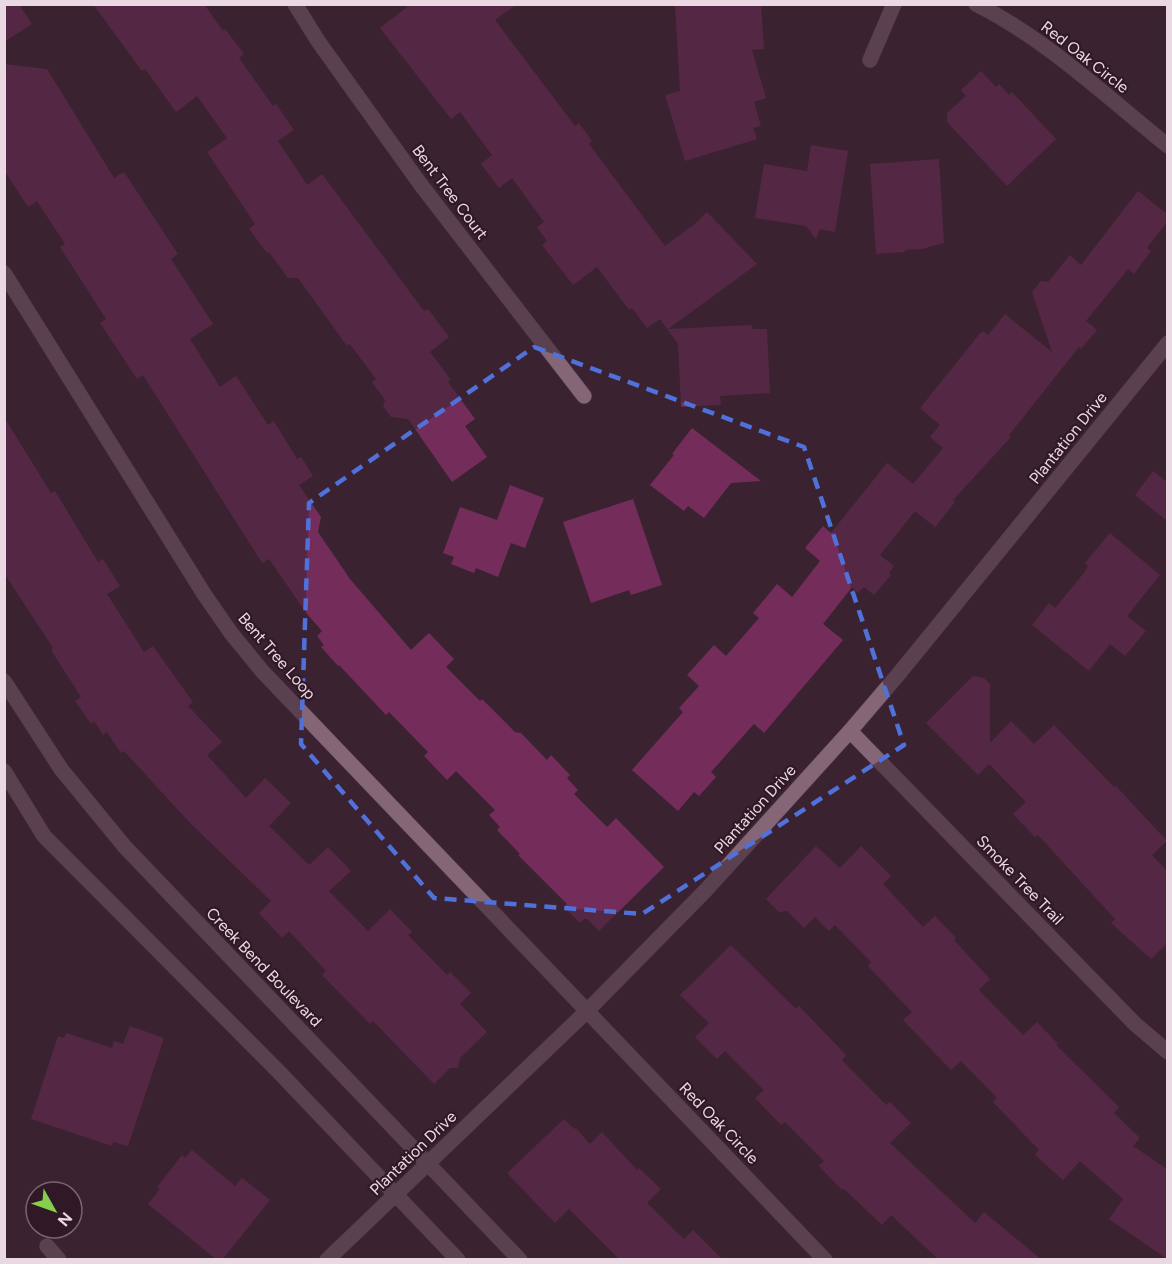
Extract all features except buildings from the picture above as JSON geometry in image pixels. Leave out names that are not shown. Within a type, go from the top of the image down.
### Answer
[{"type":"street","name":"Bent Tree Court","points":[[295,4],[318,41],[421,185],[584,396]]},
{"type":"street","points":[[870,60],[894,4]]},
{"type":"street","name":"Red Oak Circle","points":[[976,4],[1039,42],[1167,146]]},
{"type":"street","name":"Bent Tree Loop","points":[[4,273],[204,594],[231,633],[262,671],[587,1011]]},
{"type":"street","name":"Plantation Drive","points":[[327,1260],[587,1011],[706,890],[850,731],[1167,343]]},
{"type":"street","name":"Creek Bend Boulevard","points":[[4,681],[61,769],[125,847],[520,1260]]},
{"type":"street","name":"Smoke Tree Trail","points":[[850,731],[1135,1024],[1167,1052]]},
{"type":"street","points":[[4,771],[44,836],[278,1071],[458,1260]]},
{"type":"street","name":"Red Oak Circle","points":[[587,1011],[825,1260]]},
{"type":"street","points":[[48,1246],[59,1260]]},
{"type":"highlighted area","points":[[534,347],[804,447],[904,745],[642,914],[434,898],[301,744],[309,503]]}]
